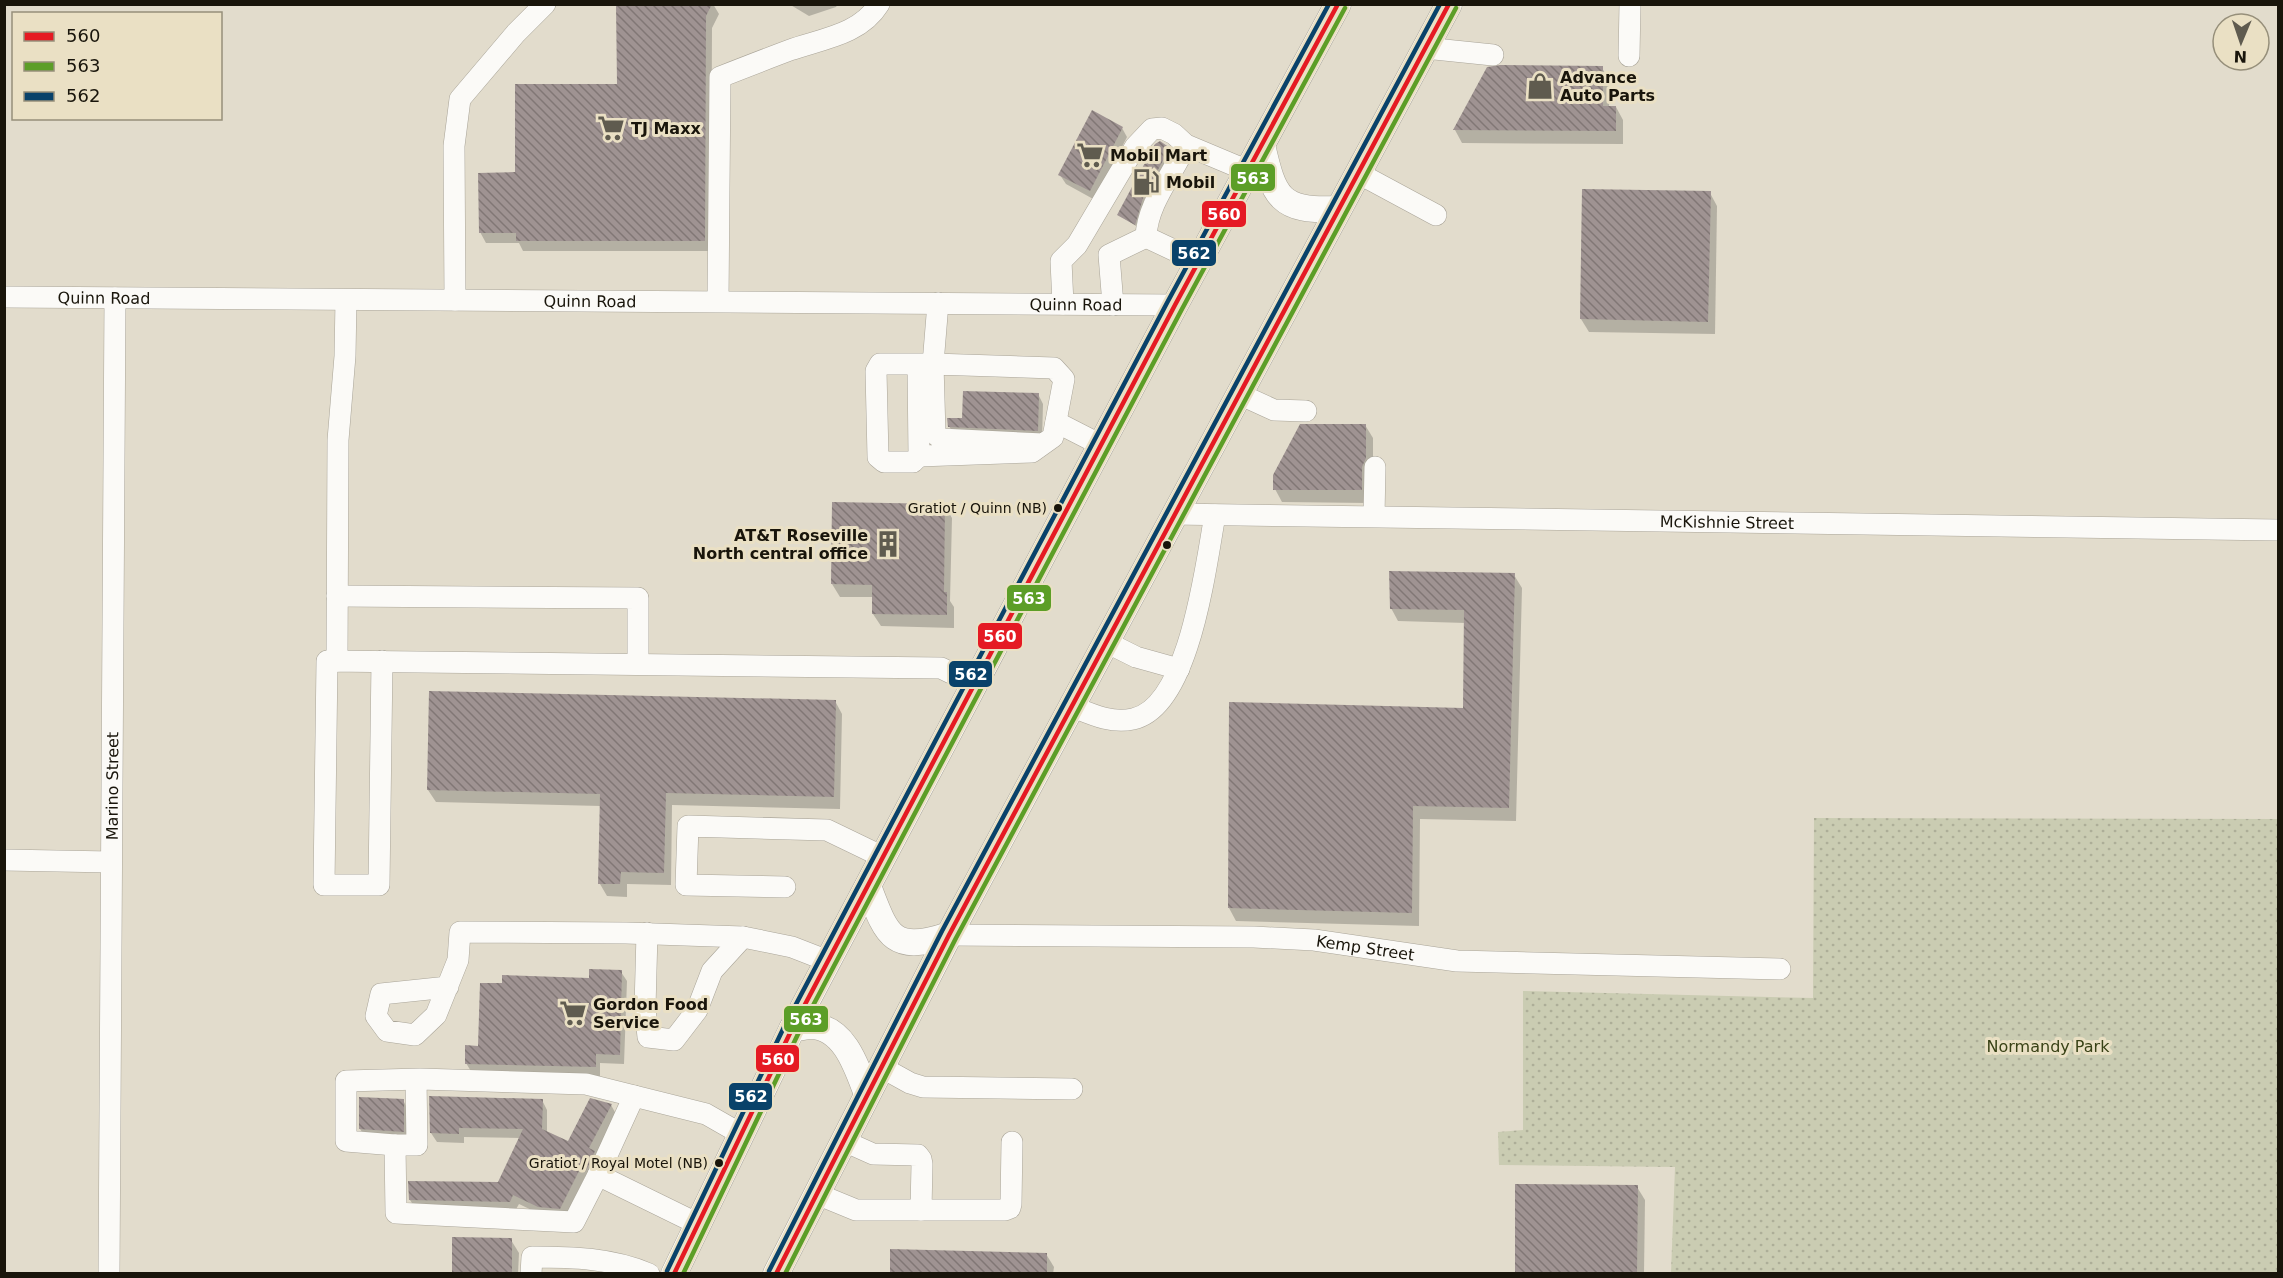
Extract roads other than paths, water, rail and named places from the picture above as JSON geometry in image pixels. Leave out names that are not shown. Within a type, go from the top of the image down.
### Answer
[{"type":"main road","points":[[674,1274],[792,1029],[1175,305],[1338,4]]},
{"type":"main road","points":[[776,1274],[949,935],[1173,514],[1449,4]]},
{"type":"main road","points":[[1262,145],[1271,182],[1280,196],[1296,206],[1314,210],[1338,209]]},
{"type":"main road","points":[[868,886],[882,922],[893,936],[908,943],[925,943],[949,935]]},
{"type":"main road","points":[[792,1029],[811,1026],[823,1028],[834,1034],[845,1045],[856,1065],[867,1094]]},
{"type":"street","points":[[455,300],[453,146],[460,99],[516,33],[545,4]]},
{"type":"street","points":[[718,301],[720,77],[839,35],[862,22],[879,4]]},
{"type":"street","points":[[1629,56],[1630,4]]},
{"type":"street","points":[[1425,48],[1492,54]]},
{"type":"street","points":[[1063,304],[1061,261],[1077,245],[1144,135],[1152,129],[1162,129],[1174,134],[1186,145],[1248,171]]},
{"type":"street","points":[[1146,237],[1146,227],[1156,204],[1186,145]]},
{"type":"street","points":[[1358,173],[1437,215]]},
{"type":"street","points":[[1077,245],[1109,255],[1146,237]]},
{"type":"street","points":[[1146,237],[1199,262]]},
{"type":"street","points":[[1109,255],[1113,305]]},
{"type":"street","name":"Quinn Road","points":[[4,297],[1175,305]]},
{"type":"street","name":"Marino Street","points":[[109,1274],[115,298]]},
{"type":"street","points":[[337,661],[338,440],[345,356],[346,300]]},
{"type":"street","points":[[919,456],[1032,452],[1053,437],[1064,379],[1054,368],[925,364],[880,364],[876,371],[878,457],[884,462],[913,462],[919,456],[925,364],[938,303]]},
{"type":"street","points":[[925,364],[935,434],[941,439],[1043,444]]},
{"type":"street","points":[[1239,394],[1274,410],[1306,411]]},
{"type":"street","points":[[1056,422],[1101,445]]},
{"type":"street","points":[[1374,516],[1375,467]]},
{"type":"street","name":"McKishnie Street","points":[[1173,514],[2278,530]]},
{"type":"street","points":[[1071,706],[1103,719],[1134,719],[1157,706],[1179,669],[1193,630],[1215,515]]},
{"type":"street","points":[[337,596],[638,598],[638,664]]},
{"type":"street","points":[[1106,642],[1136,657],[1179,669]]},
{"type":"street","points":[[382,661],[379,885],[324,885],[327,661],[382,661],[941,668],[974,684]]},
{"type":"street","points":[[785,887],[686,885],[688,826],[827,830],[883,857]]},
{"type":"street","points":[[4,860],[111,862]]},
{"type":"street","points":[[448,987],[458,960],[460,932],[647,933],[743,937],[792,947],[828,961]]},
{"type":"street","points":[[647,933],[645,1008],[648,1037],[674,1040],[697,1010],[712,971],[743,937]]},
{"type":"street","name":"Kemp Street","points":[[949,935],[1254,937],[1314,940],[1457,961],[1780,969]]},
{"type":"street","points":[[881,1067],[910,1083],[923,1087],[1072,1089]]},
{"type":"street","points":[[416,1080],[417,1145],[346,1141],[346,1081],[416,1080],[586,1084],[706,1114],[741,1134]]},
{"type":"street","points":[[395,1145],[396,1214],[574,1222],[634,1096]]},
{"type":"street","points":[[844,1141],[873,1154],[918,1155],[922,1164],[921,1210]]},
{"type":"street","points":[[817,1194],[856,1210],[1010,1208],[1012,1142]]},
{"type":"street","points":[[598,1175],[698,1224]]},
{"type":"street","points":[[531,1274],[532,1257],[583,1258],[631,1266],[649,1274]]},
{"type":"place","name":"Advance Auto Parts","points":[[1540,86]]},
{"type":"place","name":"TJ Maxx","points":[[611,128]]},
{"type":"place","name":"Mobil Mart","points":[[1090,155]]},
{"type":"place","name":"Mobil","points":[[1146,182]]},
{"type":"place","name":"Gratiot / Quinn (NB)","points":[[1058,508]]},
{"type":"place","name":"AT&T Roseville North central office","points":[[888,544]]},
{"type":"place","name":"Gordon Food Service","points":[[573,1013]]},
{"type":"place","name":"Gratiot / Royal Motel (NB)","points":[[719,1163]]},
{"type":"park label","name":"Normandy Park","points":[[2048,1046]]}]
